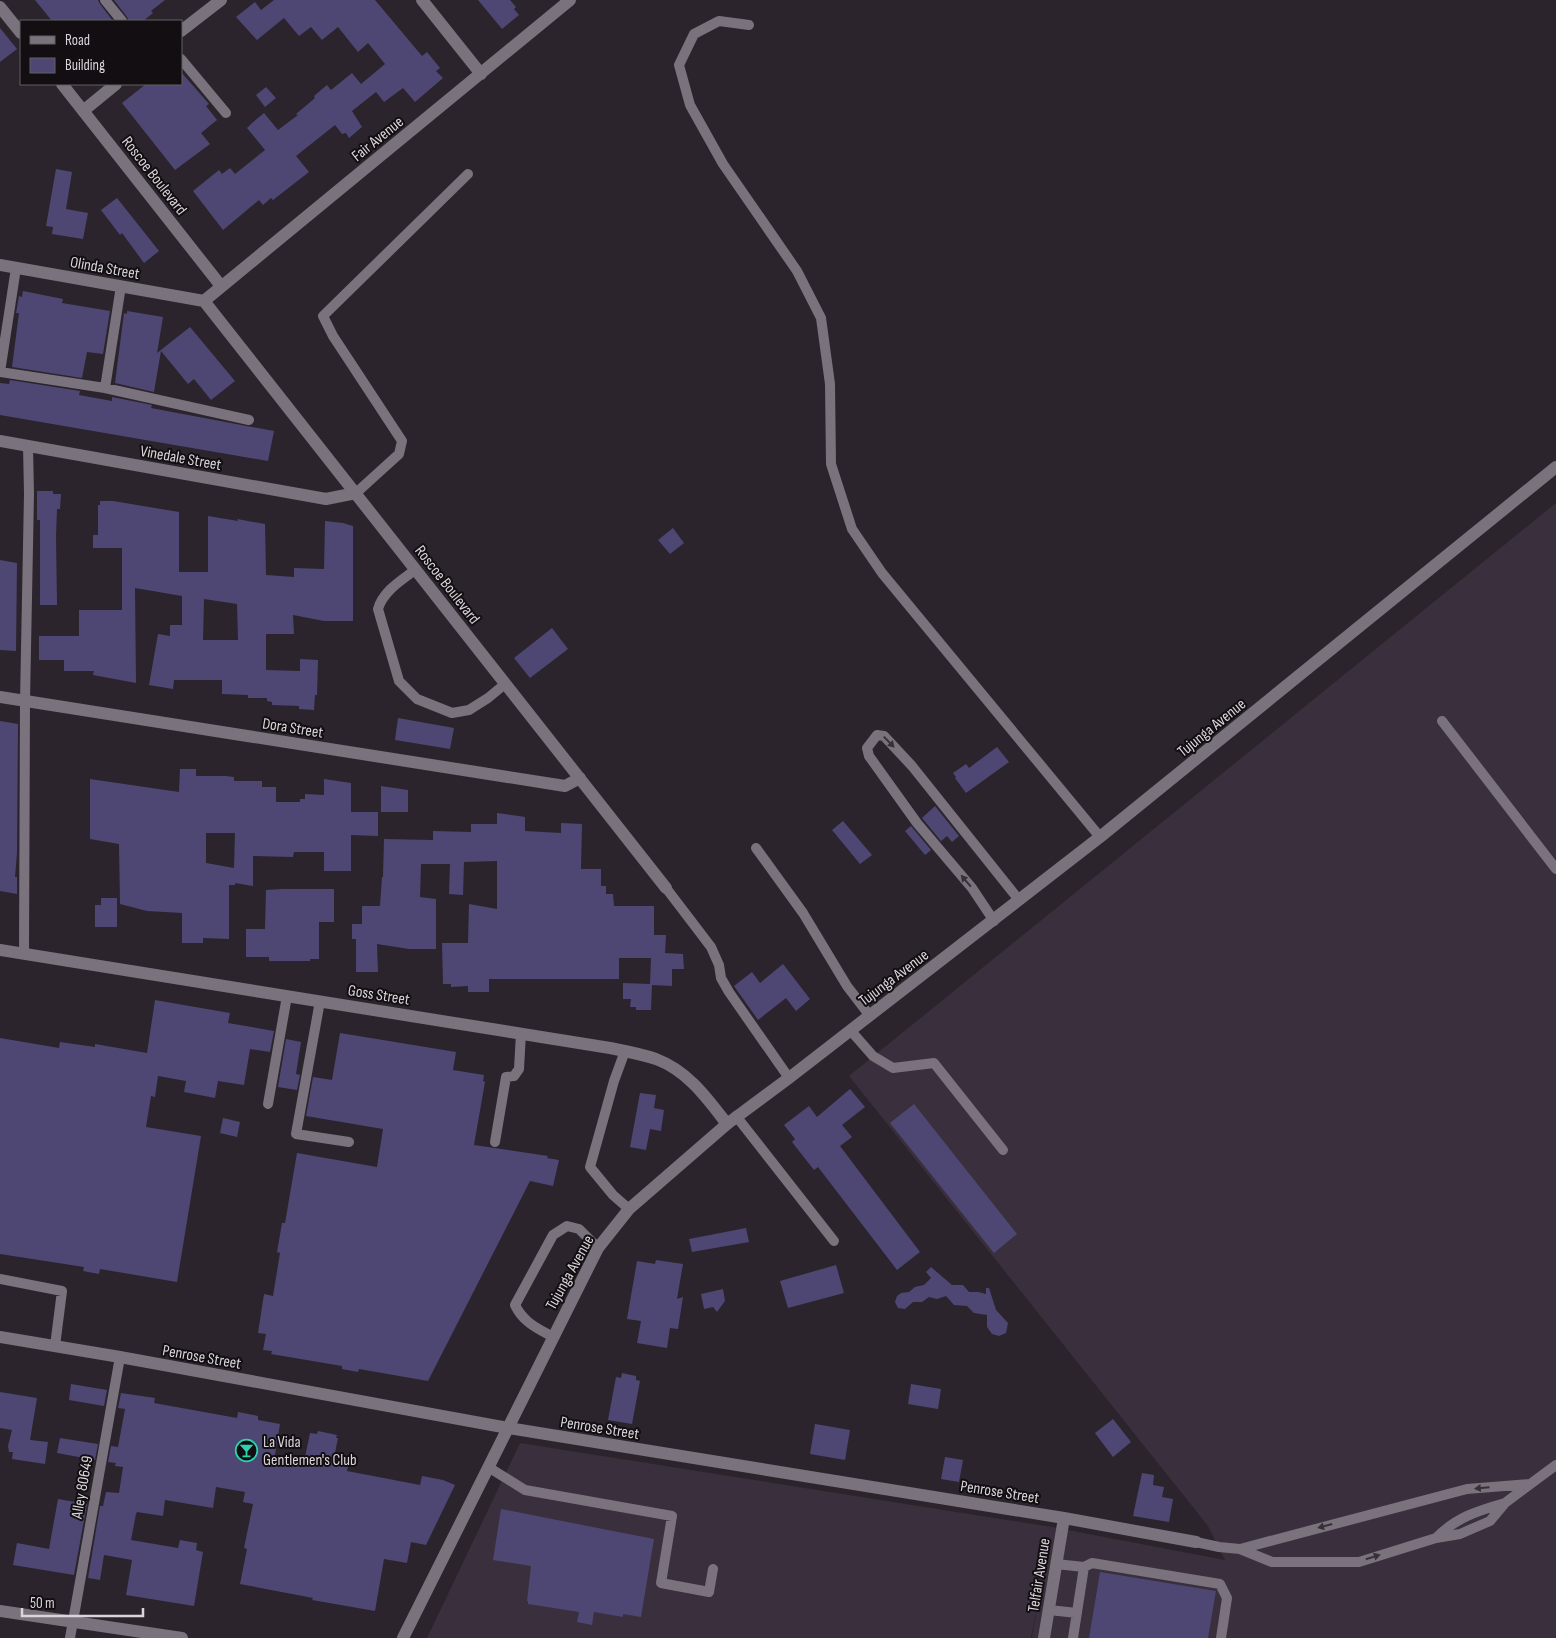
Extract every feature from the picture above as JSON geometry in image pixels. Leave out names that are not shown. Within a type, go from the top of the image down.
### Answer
[{"type":"street","points":[[182,30],[221,0]]},
{"type":"street","points":[[422,0],[481,74]]},
{"type":"street","name":"Fair Avenue","points":[[204,301],[570,0]]},
{"type":"street","points":[[0,7],[20,33]]},
{"type":"street","name":"Roscoe Boulevard","points":[[63,85],[221,286]]},
{"type":"street","points":[[83,111],[115,85]]},
{"type":"street","name":"Olinda Street","points":[[0,265],[204,301]]},
{"type":"street","name":"Roscoe Boulevard","points":[[204,301],[666,888]]},
{"type":"street","name":"Vinedale Street","points":[[0,441],[326,499],[356,492]]},
{"type":"street","name":"Tujunga Avenue","points":[[403,1638],[598,1248],[629,1209],[732,1120],[994,921],[1100,837],[1556,467]]},
{"type":"street","name":"Dora Street","points":[[0,697],[564,786],[580,778]]},
{"type":"street","name":"Goss Street","points":[[0,950],[625,1051],[656,1059],[684,1074],[732,1120]]},
{"type":"street","name":"Penrose Street","points":[[0,1337],[508,1428],[1064,1518],[1196,1542]]},
{"type":"street","name":"Telfair Avenue","points":[[1044,1638],[1064,1518]]},
{"type":"street","points":[[0,1611],[182,1638]]},
{"type":"lane","points":[[105,0],[121,20]]},
{"type":"lane","points":[[749,25],[719,21],[694,34],[679,65],[694,114],[723,164],[797,271],[821,318],[830,384],[831,464],[852,529],[882,572],[1100,837]]},
{"type":"lane","points":[[182,59],[226,113]]},
{"type":"lane","points":[[356,492],[399,454],[402,442],[333,336],[323,316],[468,174]]},
{"type":"lane","points":[[16,268],[0,372],[105,388],[249,420]]},
{"type":"lane","points":[[105,388],[121,286]]},
{"type":"lane","points":[[24,954],[28,446]]},
{"type":"lane","points":[[416,570],[380,600],[378,609],[399,681],[417,699],[452,713],[469,710],[505,684]]},
{"type":"lane","points":[[1442,721],[1556,869]]},
{"type":"lane","points":[[994,921],[972,888],[917,823],[869,756],[867,748],[877,736],[884,736],[912,766],[1019,900]]},
{"type":"lane","points":[[756,848],[803,913],[847,986],[870,1016]]},
{"type":"lane","points":[[666,888],[711,947],[719,965],[721,978],[789,1078]]},
{"type":"lane","points":[[268,1104],[287,996]]},
{"type":"lane","points":[[320,1001],[296,1134],[349,1142]]},
{"type":"lane","points":[[851,1030],[873,1056],[893,1068],[934,1063],[1003,1150]]},
{"type":"lane","points":[[495,1142],[506,1078],[514,1076],[519,1069],[521,1033]]},
{"type":"lane","points":[[625,1051],[614,1081],[590,1167],[613,1195],[629,1209]]},
{"type":"lane","points":[[732,1120],[834,1241]]},
{"type":"lane","points":[[553,1337],[528,1323],[519,1315],[515,1305],[552,1235],[567,1226],[579,1229],[598,1248]]},
{"type":"lane","points":[[0,1279],[62,1291],[55,1346]]},
{"type":"lane","name":"Alley 80649","points":[[70,1638],[120,1357]]},
{"type":"lane","points":[[1196,1542],[1240,1549],[1272,1562],[1359,1562],[1436,1538],[1450,1524],[1482,1509],[1505,1503],[1556,1465]]},
{"type":"lane","points":[[488,1467],[525,1490],[672,1516],[661,1584],[709,1592],[713,1569]]},
{"type":"lane","points":[[1240,1549],[1467,1489],[1531,1484]]},
{"type":"lane","points":[[1056,1564],[1084,1567],[1092,1563],[1220,1584],[1227,1598],[1221,1638]]},
{"type":"lane","points":[[1073,1638],[1084,1567]]},
{"type":"lane","points":[[1049,1610],[1077,1613]]},
{"type":"shaded area","points":[[1556,503],[1556,1638],[1032,1638],[1038,1602],[1031,1638],[427,1638],[520,1443],[1052,1527],[1225,1560],[1208,1526],[849,1076]]},
{"type":"building","points":[[35,0],[98,0],[112,20],[51,20]]},
{"type":"building","points":[[114,0],[165,0],[151,11],[153,13],[144,20],[128,20]]},
{"type":"building","points":[[274,0],[375,0],[422,56],[427,52],[440,68],[436,71],[443,78],[415,102],[403,88],[384,102],[376,92],[352,111],[362,127],[349,138],[346,133],[342,134],[335,125],[296,156],[309,172],[273,200],[271,198],[263,205],[259,200],[223,230],[193,191],[219,170],[222,174],[230,168],[235,174],[265,150],[247,128],[264,113],[278,130],[298,115],[296,114],[327,85],[331,90],[352,73],[361,84],[385,64],[368,43],[358,52],[338,27],[322,40],[311,27],[299,36],[284,18],[257,40],[236,17],[255,2],[261,10]]},
{"type":"building","points":[[478,0],[510,0],[516,7],[514,9],[519,15],[502,29]]},
{"type":"building","points":[[0,28],[17,49],[0,62]]},
{"type":"building","points":[[182,73],[209,104],[206,106],[217,120],[201,133],[210,144],[175,170],[122,103],[145,85],[182,85]]},
{"type":"building","points":[[266,87],[276,98],[265,107],[256,95]]},
{"type":"building","points":[[56,169],[72,172],[66,209],[88,213],[83,239],[52,234],[53,227],[46,226]]},
{"type":"building","points":[[117,198],[159,251],[144,263],[122,233],[120,235],[101,210]]},
{"type":"building","points":[[23,291],[63,299],[62,303],[110,311],[103,354],[87,352],[82,378],[12,367],[19,313],[16,313],[19,296],[22,297]]},
{"type":"building","points":[[127,311],[163,317],[157,353],[190,327],[235,381],[211,400],[194,379],[188,384],[161,351],[154,392],[115,383],[124,313],[127,314]]},
{"type":"building","points":[[10,380],[80,391],[79,395],[112,401],[112,397],[152,405],[151,408],[274,431],[268,461],[0,415],[0,383],[9,384]]},
{"type":"building","points":[[37,491],[53,491],[53,494],[61,494],[60,509],[57,509],[56,536],[57,605],[40,605],[40,520],[37,520]]},
{"type":"building","points":[[100,501],[113,501],[179,512],[179,572],[208,572],[208,516],[265,524],[266,575],[294,577],[294,568],[324,569],[325,521],[353,526],[353,621],[324,621],[293,615],[294,634],[266,634],[266,670],[300,671],[300,659],[318,660],[317,695],[315,695],[314,710],[299,709],[299,706],[272,705],[272,702],[267,701],[267,698],[248,698],[248,695],[222,694],[222,680],[174,680],[173,689],[149,685],[158,634],[170,636],[170,625],[182,625],[182,596],[135,588],[136,683],[93,675],[94,671],[64,671],[64,660],[39,660],[39,636],[79,636],[79,610],[122,610],[122,548],[93,548],[93,535],[98,535],[98,505],[100,505]],"holes":[[[204,599],[237,604],[238,640],[203,640]]]},
{"type":"building","points":[[673,528],[684,543],[670,554],[658,540]]},
{"type":"building","points":[[0,560],[17,563],[16,651],[0,650]]},
{"type":"building","points":[[552,628],[568,649],[530,678],[514,658]]},
{"type":"building","points":[[398,718],[454,728],[450,749],[395,740]]},
{"type":"building","points":[[0,721],[18,724],[17,853],[15,877],[17,877],[17,894],[0,891]]},
{"type":"building","points":[[997,747],[1009,762],[966,793],[953,773],[966,764],[969,768]]},
{"type":"building","points":[[180,769],[196,769],[196,776],[226,776],[234,777],[234,781],[262,781],[262,787],[276,787],[276,802],[300,802],[300,799],[305,799],[305,794],[324,795],[324,779],[351,783],[351,812],[378,812],[378,836],[351,835],[351,871],[324,871],[324,852],[294,852],[293,857],[253,856],[253,886],[235,883],[235,885],[229,885],[229,939],[203,938],[203,943],[182,943],[182,913],[147,911],[120,904],[119,844],[90,839],[90,779],[179,792]],"holes":[[[206,833],[235,833],[234,868],[206,863]]]},
{"type":"building","points":[[381,786],[408,790],[408,812],[381,812]]},
{"type":"building","points":[[935,806],[959,836],[952,842],[947,836],[941,841],[922,818]]},
{"type":"building","points":[[497,813],[525,817],[525,831],[561,833],[561,823],[582,824],[581,869],[601,869],[601,886],[606,886],[606,894],[613,894],[614,906],[654,906],[654,935],[666,935],[665,953],[683,954],[684,969],[672,969],[672,986],[652,985],[651,1010],[636,1010],[636,1007],[630,1007],[631,999],[623,999],[623,983],[650,984],[651,958],[619,958],[619,979],[489,979],[489,992],[468,992],[468,986],[451,987],[451,984],[443,984],[442,943],[468,943],[469,904],[497,909],[497,861],[464,862],[463,895],[449,894],[450,864],[421,864],[420,897],[436,899],[436,949],[409,949],[377,944],[378,972],[356,972],[356,939],[352,939],[352,924],[362,924],[362,906],[380,906],[384,839],[433,840],[433,831],[471,832],[471,824],[497,824]]},
{"type":"building","points":[[843,821],[872,855],[860,864],[832,830]]},
{"type":"building","points":[[911,826],[931,850],[925,855],[905,831]]},
{"type":"building","points":[[334,889],[334,922],[319,922],[319,959],[310,959],[310,961],[269,961],[269,957],[246,957],[246,929],[265,929],[266,890]]},
{"type":"building","points":[[101,898],[117,898],[117,927],[95,927],[95,905],[101,905]]},
{"type":"building","points":[[783,964],[810,999],[796,1011],[786,998],[758,1020],[734,986],[752,972],[760,983]]},
{"type":"building","points":[[155,1000],[230,1013],[228,1023],[274,1031],[270,1052],[250,1049],[244,1085],[218,1081],[215,1098],[184,1092],[186,1081],[158,1076],[155,1097],[151,1096],[146,1127],[201,1136],[177,1282],[100,1269],[99,1274],[83,1271],[84,1267],[0,1254],[0,1038],[59,1048],[60,1042],[95,1047],[95,1044],[147,1053]]},
{"type":"building","points":[[340,1033],[456,1052],[453,1070],[484,1075],[483,1081],[485,1082],[474,1145],[548,1156],[547,1158],[559,1160],[553,1186],[530,1181],[428,1381],[359,1369],[358,1372],[342,1369],[342,1366],[271,1354],[272,1351],[263,1350],[266,1334],[258,1333],[264,1294],[273,1296],[280,1253],[277,1252],[282,1223],[285,1223],[297,1153],[377,1167],[383,1129],[306,1116],[313,1077],[332,1080]]},
{"type":"building","points":[[286,1039],[301,1042],[296,1074],[300,1075],[297,1090],[278,1087]]},
{"type":"building","points":[[850,1089],[865,1107],[842,1125],[852,1137],[840,1146],[920,1252],[897,1270],[818,1167],[814,1170],[792,1142],[795,1139],[784,1125],[809,1106],[817,1117]]},
{"type":"building","points":[[640,1093],[656,1095],[654,1108],[664,1110],[661,1131],[650,1129],[646,1150],[630,1147]]},
{"type":"building","points":[[914,1104],[1017,1234],[994,1253],[890,1123]]},
{"type":"building","points":[[223,1118],[240,1122],[237,1137],[220,1133]]},
{"type":"building","points":[[746,1228],[749,1242],[692,1252],[689,1239]]},
{"type":"building","points":[[656,1260],[683,1264],[677,1299],[683,1297],[678,1329],[670,1328],[667,1348],[637,1343],[641,1321],[627,1319],[637,1261],[655,1264]]},
{"type":"building","points":[[836,1265],[844,1293],[788,1308],[780,1281]]},
{"type":"building","points":[[931,1267],[952,1285],[963,1285],[969,1292],[986,1294],[986,1288],[989,1288],[996,1310],[1008,1323],[1006,1333],[999,1336],[992,1334],[987,1327],[987,1315],[974,1313],[967,1306],[954,1305],[946,1296],[937,1299],[929,1297],[922,1302],[913,1302],[905,1309],[898,1308],[895,1302],[897,1296],[901,1293],[909,1292],[915,1287],[924,1285],[931,1278],[926,1272]]},
{"type":"building","points":[[723,1289],[725,1301],[717,1312],[713,1307],[704,1309],[701,1294]]},
{"type":"building","points":[[622,1373],[636,1376],[636,1380],[640,1381],[632,1424],[608,1420],[616,1377],[621,1378]]},
{"type":"building","points":[[71,1384],[107,1390],[104,1406],[69,1400]]},
{"type":"building","points":[[911,1384],[941,1389],[938,1409],[908,1404]]},
{"type":"building","points":[[0,1392],[37,1398],[30,1440],[48,1442],[45,1464],[12,1459],[13,1452],[9,1452],[8,1446],[12,1430],[0,1428]]},
{"type":"building","points":[[121,1393],[155,1398],[154,1403],[237,1418],[238,1412],[258,1416],[258,1420],[280,1424],[274,1461],[303,1467],[310,1433],[317,1434],[318,1431],[337,1435],[335,1453],[350,1456],[347,1471],[420,1485],[422,1476],[443,1480],[455,1485],[426,1545],[411,1542],[407,1563],[384,1559],[375,1611],[312,1600],[313,1598],[240,1584],[247,1549],[244,1548],[253,1504],[243,1502],[245,1492],[216,1487],[213,1508],[165,1500],[163,1516],[137,1512],[131,1540],[178,1548],[180,1540],[197,1543],[196,1550],[203,1552],[194,1606],[126,1595],[132,1560],[104,1555],[100,1580],[88,1578],[100,1506],[103,1506],[106,1492],[119,1493],[123,1467],[115,1466],[116,1463],[108,1462],[111,1446],[118,1447],[125,1409],[118,1408]]},
{"type":"building","points":[[1113,1419],[1131,1442],[1113,1457],[1095,1433]]},
{"type":"building","points":[[815,1424],[850,1430],[845,1460],[810,1454]]},
{"type":"building","points":[[60,1438],[98,1444],[95,1460],[57,1453]]},
{"type":"building","points":[[945,1457],[963,1460],[959,1482],[941,1479]]},
{"type":"building","points":[[1142,1473],[1154,1475],[1153,1485],[1164,1487],[1162,1497],[1173,1499],[1169,1522],[1133,1516]]},
{"type":"building","points":[[58,1499],[87,1504],[74,1575],[13,1565],[17,1543],[49,1549]]},
{"type":"building","points":[[501,1509],[654,1539],[641,1617],[623,1614],[623,1617],[594,1612],[592,1625],[577,1622],[579,1612],[528,1604],[531,1566],[493,1560]]},
{"type":"building","points":[[1100,1572],[1216,1591],[1208,1638],[1089,1638]]},
{"type":"place","name":"La Vida Gentlemen's Club","points":[[247,1450]]}]
